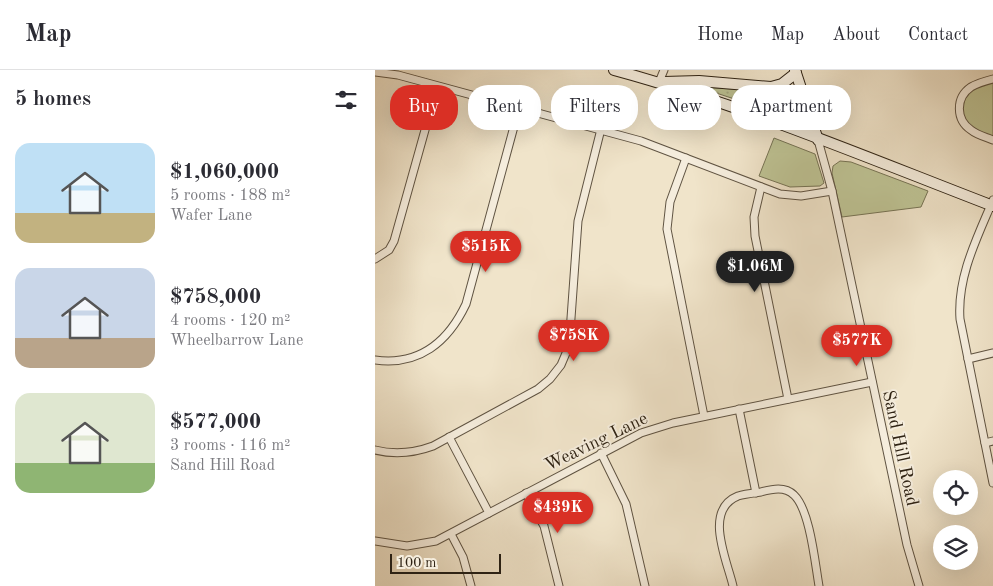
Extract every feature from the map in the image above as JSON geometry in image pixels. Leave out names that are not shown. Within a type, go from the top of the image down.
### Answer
[{"type":"main road","points":[[614,70],[659,82],[992,204]]},
{"type":"main road","points":[[659,82],[699,81],[771,87],[782,84],[796,71],[819,140]]},
{"type":"street","points":[[659,82],[664,70]]},
{"type":"street","points":[[375,72],[398,72],[434,85]]},
{"type":"street","points":[[993,79],[970,88],[962,97],[959,110],[960,116],[970,130],[993,140]]},
{"type":"street","points":[[375,259],[389,250],[394,241],[425,130]]},
{"type":"street","points":[[375,360],[400,361],[419,355],[446,337],[457,323],[466,304],[513,130]]},
{"type":"street","points":[[375,450],[398,453],[419,451],[538,389],[550,379],[561,364],[571,335],[578,221],[601,130]]},
{"type":"street","points":[[604,130],[641,141],[780,194],[801,196],[833,191]]},
{"type":"street","name":"Sand Hill Road","points":[[819,140],[833,191],[907,546],[919,586]]},
{"type":"street","points":[[686,158],[670,202],[667,229],[704,416]]},
{"type":"street","points":[[761,187],[754,217],[755,236],[788,399]]},
{"type":"street","points":[[992,204],[967,264],[959,294],[960,320],[993,483]]},
{"type":"street","points":[[968,360],[993,353]]},
{"type":"street","name":"Weaving Lane","points":[[375,540],[407,546],[425,544],[451,534],[641,433],[704,416],[872,382]]},
{"type":"street","points":[[739,409],[756,493]]},
{"type":"street","points":[[449,437],[489,513]]},
{"type":"street","points":[[985,443],[993,441]]},
{"type":"street","points":[[601,453],[626,504],[645,586]]},
{"type":"street","points":[[733,586],[719,521],[727,503],[738,496],[785,490],[793,494],[802,506],[819,586]]},
{"type":"street","points":[[527,493],[544,526],[559,586]]},
{"type":"street","points":[[451,534],[463,557],[471,586]]},
{"type":"green space","points":[[993,80],[993,139],[976,132],[961,115],[967,95],[974,88]]},
{"type":"green space","points":[[721,88],[731,89],[731,98],[721,95]]},
{"type":"green space","points":[[774,138],[815,154],[824,183],[820,186],[790,187],[759,176]]},
{"type":"green space","points":[[840,161],[851,162],[928,191],[921,207],[842,217],[832,173],[833,166]]}]
